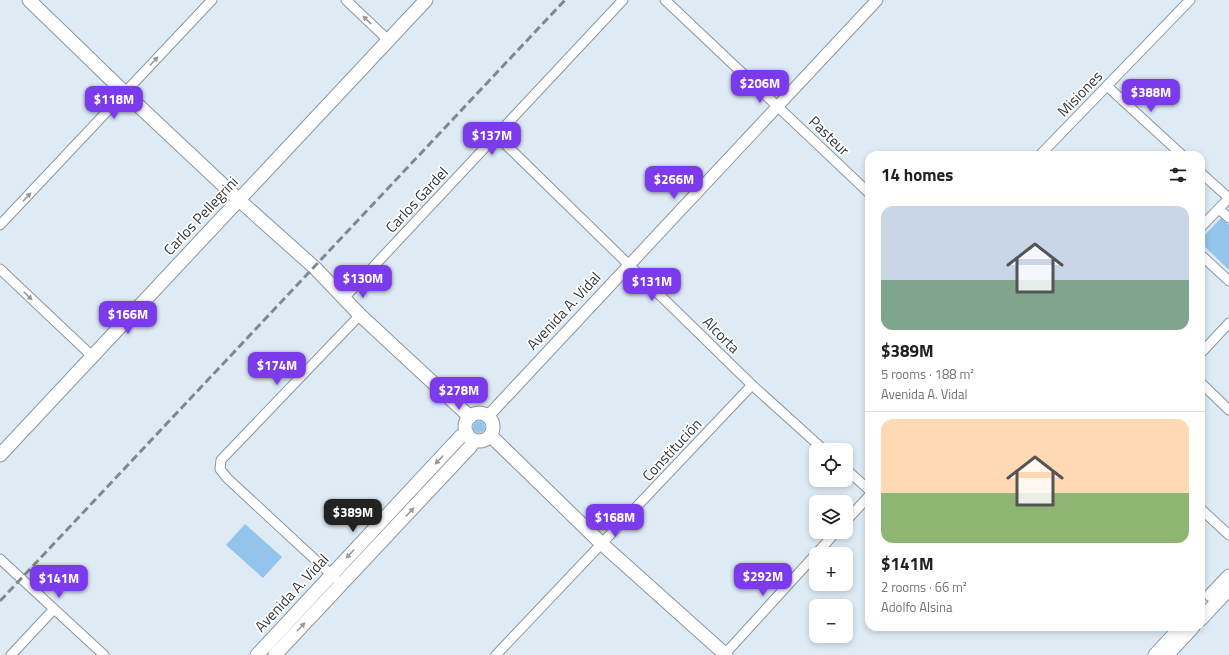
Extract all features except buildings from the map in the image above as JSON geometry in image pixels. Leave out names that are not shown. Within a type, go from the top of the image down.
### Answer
[{"type":"main road","points":[[30,0],[125,93],[239,200],[315,268],[360,314],[470,417]]},
{"type":"main road","name":"Carlos Pellegrini","points":[[0,455],[426,0]]},
{"type":"main road","points":[[479,413],[488,416],[494,425],[491,436],[483,441],[470,437],[466,426],[470,417],[479,413]]},
{"type":"main road","name":"Avenida A. Vidal","points":[[257,655],[460,436],[470,437],[470,447],[275,655]]},
{"type":"main road","points":[[491,436],[602,544],[725,655]]},
{"type":"main road","points":[[1205,602],[1229,576]]},
{"type":"main road","points":[[1205,615],[1229,589]]},
{"type":"main road","points":[[1155,655],[1177,631]]},
{"type":"main road","points":[[1167,655],[1189,631]]},
{"type":"street","points":[[0,225],[212,0]]},
{"type":"street","points":[[346,0],[388,40]]},
{"type":"street","name":"Carlos Gardel","points":[[344,297],[497,136],[623,0]]},
{"type":"street","name":"Pasteur","points":[[665,0],[865,189]]},
{"type":"street","name":"Avenida A. Vidal","points":[[488,416],[877,0]]},
{"type":"street","name":"Misiones","points":[[1044,151],[1190,0]]},
{"type":"street","points":[[1107,86],[1178,151]]},
{"type":"street","name":"Alcorta","points":[[497,136],[752,385],[816,443]]},
{"type":"street","points":[[1205,177],[1229,198],[1205,223]]},
{"type":"street","points":[[1219,209],[1229,218]]},
{"type":"street","points":[[1205,259],[1229,282]]},
{"type":"street","points":[[0,269],[92,356]]},
{"type":"street","points":[[342,584],[227,478],[220,469],[221,460],[360,314]]},
{"type":"street","points":[[1205,349],[1229,323]]},
{"type":"street","name":"Constitución","points":[[496,655],[752,385]]},
{"type":"street","points":[[1205,387],[1229,410]]},
{"type":"street","points":[[853,475],[865,486]]},
{"type":"street","points":[[853,513],[865,500]]},
{"type":"street","points":[[1205,512],[1229,535]]},
{"type":"street","points":[[822,547],[830,539]]},
{"type":"street","points":[[0,559],[104,655]]},
{"type":"street","points":[[725,655],[809,562]]},
{"type":"street","points":[[11,655],[54,609]]},
{"type":"shaded area","points":[[1221,218],[1229,225],[1229,270],[1205,247],[1205,235]]},
{"type":"shaded area","points":[[479,421],[483,423],[485,427],[483,431],[479,433],[475,431],[473,427],[475,423]]},
{"type":"shaded area","points":[[466,437],[469,440],[344,573],[341,570]]},
{"type":"shaded area","points":[[245,524],[282,557],[263,578],[226,545]]},
{"type":"railway","points":[[0,601],[565,0]]}]
